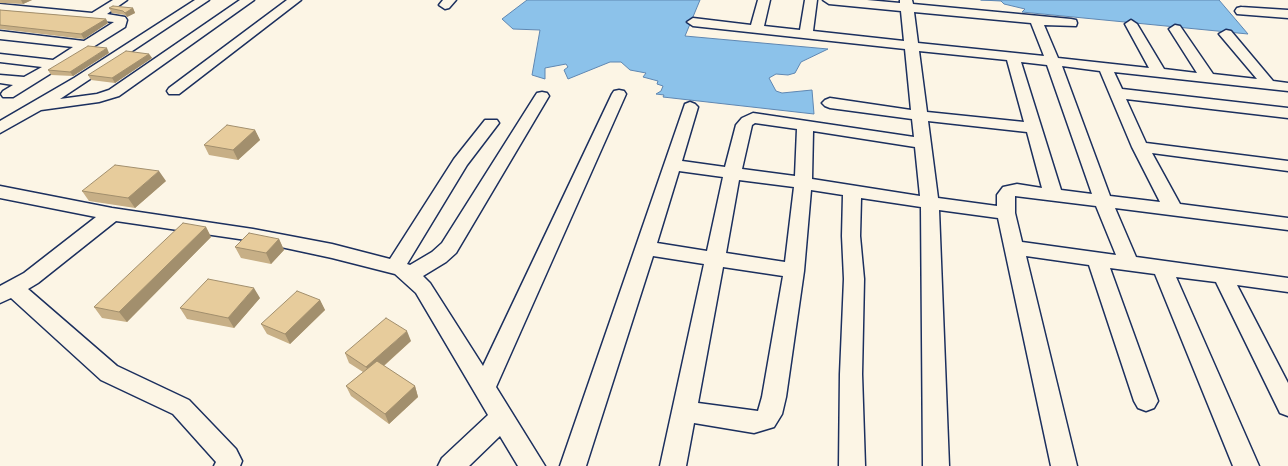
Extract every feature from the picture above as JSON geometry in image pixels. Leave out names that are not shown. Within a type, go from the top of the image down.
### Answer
[{"type":"street","points":[[16,10],[36,0]]},
{"type":"street","points":[[94,16],[121,0]]},
{"type":"street","points":[[0,128],[203,0]]},
{"type":"street","points":[[37,106],[99,98],[114,93],[248,0]]},
{"type":"street","points":[[174,91],[295,0]]},
{"type":"street","points":[[757,28],[764,0]]},
{"type":"street","points":[[806,34],[811,0]]},
{"type":"street","points":[[829,0],[906,4],[1071,23]]},
{"type":"street","points":[[53,13],[68,4]]},
{"type":"street","points":[[906,4],[921,116],[930,204],[936,466]]},
{"type":"street","points":[[0,8],[94,16],[118,19],[122,22],[8,94]]},
{"type":"street","points":[[1241,10],[1288,14]]},
{"type":"street","points":[[1036,20],[1103,200],[1129,263]]},
{"type":"street","points":[[693,22],[1288,87]]},
{"type":"street","points":[[1130,24],[1159,73]]},
{"type":"street","points":[[1249,24],[1278,26]]},
{"type":"street","points":[[1175,29],[1208,78]]},
{"type":"street","points":[[1226,34],[1270,85]]},
{"type":"street","points":[[0,35],[88,45]]},
{"type":"street","points":[[1012,57],[1053,194]]},
{"type":"street","points":[[0,58],[56,64]]},
{"type":"street","points":[[1105,67],[1140,147],[1173,210]]},
{"type":"street","points":[[0,79],[26,82]]},
{"type":"street","points":[[485,387],[619,94]]},
{"type":"street","points":[[1116,94],[1288,113]]},
{"type":"street","points":[[403,270],[439,257],[449,248],[542,96]]},
{"type":"street","points":[[830,103],[921,116],[1033,128]]},
{"type":"street","points":[[572,466],[673,166],[690,107]]},
{"type":"street","points":[[674,466],[732,174],[744,125],[747,121],[753,118],[924,143]]},
{"type":"street","points":[[403,270],[460,163],[492,123]]},
{"type":"street","points":[[685,411],[754,422],[765,420],[770,414],[794,271],[803,183],[805,126]]},
{"type":"street","points":[[1140,147],[1288,166]]},
{"type":"street","points":[[673,166],[803,183],[930,204],[1006,213]]},
{"type":"street","points":[[1064,466],[1006,213],[1006,195],[1009,191],[1017,190],[1053,194],[1288,224]]},
{"type":"street","points":[[852,191],[851,236],[854,279],[851,374],[852,466]]},
{"type":"street","points":[[0,192],[112,214],[253,236],[403,270],[423,288],[532,466]]},
{"type":"street","points":[[112,214],[31,278],[6,292],[109,374],[180,407],[227,457],[229,461],[227,466]]},
{"type":"street","points":[[646,248],[794,271]]},
{"type":"street","points":[[1015,248],[1288,285]]},
{"type":"street","points":[[1097,259],[1146,401]]},
{"type":"street","points":[[1162,268],[1246,466]]},
{"type":"street","points":[[1223,276],[1288,406]]},
{"type":"street","points":[[452,466],[502,417]]},
{"type":"water","points":[[527,0],[700,0],[685,36],[828,49],[801,62],[795,73],[788,75],[776,74],[769,78],[776,91],[782,93],[812,90],[814,114],[663,97],[664,95],[656,94],[661,91],[663,86],[657,84],[658,81],[643,77],[646,73],[630,70],[621,62],[610,62],[568,79],[564,70],[568,67],[566,64],[545,68],[545,79],[532,75],[540,30],[513,29],[502,19]]},
{"type":"water","points":[[981,0],[1219,0],[1248,34],[1022,12],[1025,9],[1004,4],[1001,1]]},
{"type":"building","points":[[113,6],[133,8],[125,13],[109,8]]},
{"type":"building","points":[[0,10],[106,19],[81,34],[0,25]]},
{"type":"building","points":[[88,46],[107,48],[70,72],[48,70]]},
{"type":"building","points":[[126,51],[149,54],[112,78],[88,75]]},
{"type":"building","points":[[227,125],[255,130],[233,150],[204,145]]},
{"type":"building","points":[[115,165],[159,171],[128,198],[82,191]]},
{"type":"building","points":[[183,223],[206,227],[119,312],[94,307]]},
{"type":"building","points":[[249,233],[279,239],[266,253],[235,247]]},
{"type":"building","points":[[208,279],[254,288],[228,318],[180,308]]},
{"type":"building","points":[[297,291],[320,300],[285,334],[261,324]]},
{"type":"building","points":[[386,318],[407,331],[366,367],[345,353]]},
{"type":"building","points":[[377,361],[415,386],[385,414],[346,386]]}]
